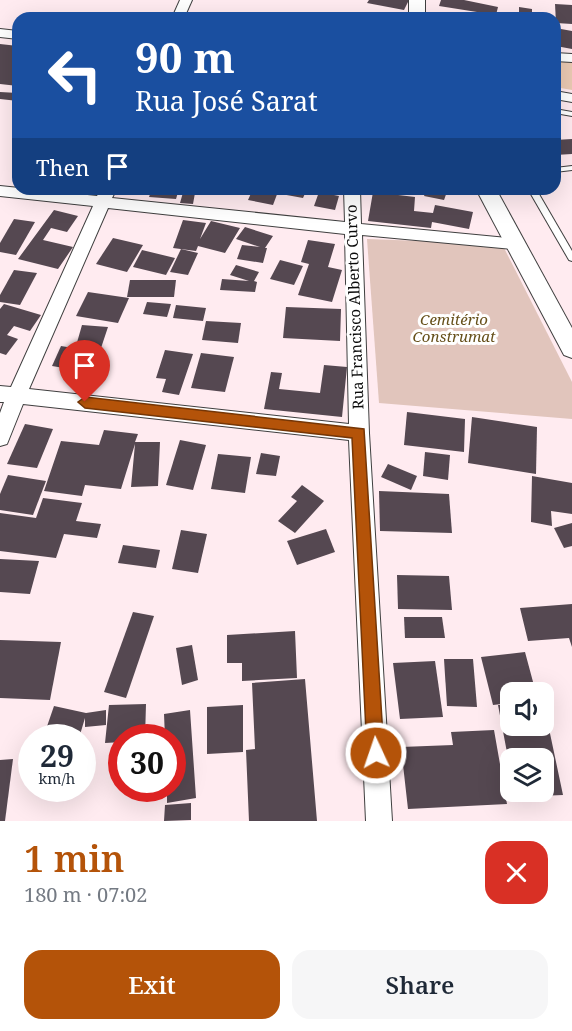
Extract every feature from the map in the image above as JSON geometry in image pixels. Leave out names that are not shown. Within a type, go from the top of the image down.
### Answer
[{"type":"street","points":[[0,438],[8,394],[106,195],[353,229],[513,243]]},
{"type":"street","name":"Rua Francisco Alberto Curvo","points":[[352,195],[359,433],[379,821]]},
{"type":"street","points":[[489,195],[572,349]]},
{"type":"street","points":[[8,394],[359,433]]},
{"type":"lane","points":[[535,195],[572,258]]},
{"type":"shaded area","points":[[561,60],[572,61],[572,90],[561,88]]},
{"type":"green space","name":"Cemitério Construmat","points":[[367,239],[502,244],[572,382],[572,419],[379,403]]},
{"type":"building","points":[[369,0],[409,0],[404,10],[367,3]]},
{"type":"building","points":[[441,0],[464,0],[498,7],[497,12],[477,12],[439,6]]},
{"type":"building","points":[[555,4],[572,5],[572,24],[561,23],[561,12],[555,12]]},
{"type":"building","points":[[519,7],[532,9],[532,12],[519,12]]},
{"type":"building","points":[[561,29],[572,31],[572,49],[561,47]]},
{"type":"building","points":[[0,44],[12,45],[12,85],[0,84]]},
{"type":"building","points":[[0,92],[12,93],[12,100],[0,99]]},
{"type":"building","points":[[572,139],[572,154],[561,155],[561,140]]},
{"type":"building","points":[[150,195],[177,195],[176,199],[149,197]]},
{"type":"building","points":[[182,195],[195,195],[193,204],[180,203]]},
{"type":"building","points":[[250,195],[277,195],[273,205],[248,200]]},
{"type":"building","points":[[286,195],[304,195],[303,198]]},
{"type":"building","points":[[318,195],[339,196],[335,210],[314,206]]},
{"type":"building","points":[[372,195],[415,197],[414,211],[433,213],[435,205],[473,212],[469,229],[432,222],[431,228],[368,221]]},
{"type":"building","points":[[424,195],[446,195],[444,200]]},
{"type":"building","points":[[54,210],[78,216],[67,232],[51,228],[43,240],[73,247],[58,269],[18,259]]},
{"type":"building","points":[[14,219],[35,222],[16,255],[0,252],[0,243]]},
{"type":"building","points":[[183,220],[206,223],[200,239],[211,221],[240,228],[225,253],[198,246],[196,251],[173,248]]},
{"type":"building","points":[[245,227],[273,236],[265,248],[267,248],[263,263],[237,259],[242,245],[260,247],[236,239]]},
{"type":"building","points":[[113,238],[143,245],[127,272],[96,264]]},
{"type":"building","points":[[308,240],[335,244],[328,267],[342,270],[332,302],[298,295],[309,264],[301,262]]},
{"type":"building","points":[[181,249],[198,253],[188,275],[170,272]]},
{"type":"building","points":[[142,250],[175,258],[166,275],[133,267]]},
{"type":"building","points":[[280,260],[303,266],[294,285],[270,279]]},
{"type":"building","points":[[236,265],[259,272],[254,281],[257,282],[255,292],[220,290],[222,279],[249,281],[230,275]]},
{"type":"building","points":[[14,270],[37,273],[20,305],[0,302],[0,295]]},
{"type":"building","points":[[130,280],[176,280],[174,297],[127,297]]},
{"type":"building","points":[[88,292],[129,298],[118,323],[76,316]]},
{"type":"building","points":[[147,302],[171,304],[167,317],[143,314]]},
{"type":"building","points":[[4,304],[41,315],[30,331],[14,326],[7,335],[18,339],[6,355],[0,353],[0,309]]},
{"type":"building","points":[[176,305],[206,308],[203,321],[173,318]]},
{"type":"building","points":[[286,307],[341,309],[340,341],[283,338]]},
{"type":"building","points":[[206,321],[241,323],[238,343],[202,340]]},
{"type":"building","points":[[82,325],[108,327],[101,348],[76,346]]},
{"type":"building","points":[[61,346],[91,351],[82,371],[52,366]]},
{"type":"building","points":[[165,350],[193,354],[179,395],[162,392],[166,379],[156,378]]},
{"type":"building","points":[[201,353],[234,357],[225,392],[191,388]]},
{"type":"building","points":[[324,365],[347,367],[342,417],[264,409],[271,372],[282,373],[279,389],[320,393]]},
{"type":"building","points":[[407,412],[465,419],[464,452],[404,445]]},
{"type":"building","points":[[472,417],[537,427],[536,474],[468,463]]},
{"type":"building","points":[[25,424],[53,429],[37,468],[7,464]]},
{"type":"building","points":[[104,430],[138,434],[135,442],[160,442],[158,486],[131,487],[135,444],[121,489],[85,485],[82,496],[44,491],[61,441],[99,445]]},
{"type":"building","points":[[180,440],[206,445],[193,490],[166,485]]},
{"type":"building","points":[[425,452],[450,455],[448,480],[423,476]]},
{"type":"building","points":[[261,453],[280,456],[276,476],[256,474]]},
{"type":"building","points":[[218,454],[251,457],[245,493],[211,489]]},
{"type":"building","points":[[388,464],[417,476],[411,490],[381,477]]},
{"type":"building","points":[[8,475],[46,481],[33,515],[0,510],[0,494]]},
{"type":"building","points":[[532,476],[572,483],[572,514],[551,511],[552,526],[531,522]]},
{"type":"building","points":[[302,485],[324,501],[295,533],[278,521],[297,501],[291,497]]},
{"type":"building","points":[[379,491],[449,494],[452,533],[380,531]]},
{"type":"building","points":[[43,498],[82,503],[76,521],[101,524],[97,538],[64,534],[56,558],[0,551],[0,513],[36,518]]},
{"type":"building","points":[[572,523],[572,546],[564,548],[554,528]]},
{"type":"building","points":[[326,529],[335,552],[297,565],[287,541]]},
{"type":"building","points":[[181,530],[207,534],[198,573],[172,569]]},
{"type":"building","points":[[123,545],[160,550],[156,568],[118,563]]},
{"type":"building","points":[[0,559],[39,561],[30,594],[0,592]]},
{"type":"building","points":[[397,575],[449,576],[452,610],[398,609]]},
{"type":"building","points":[[572,604],[572,647],[569,638],[528,641],[520,608]]},
{"type":"building","points":[[133,612],[154,616],[126,698],[104,692]]},
{"type":"building","points":[[404,617],[442,617],[445,638],[405,638]]},
{"type":"building","points":[[295,631],[297,678],[242,681],[242,663],[227,663],[227,635]]},
{"type":"building","points":[[0,640],[61,642],[50,700],[0,698]]},
{"type":"building","points":[[192,645],[198,680],[182,685],[176,648]]},
{"type":"building","points":[[525,652],[533,682],[500,682],[500,704],[493,705],[481,657]]},
{"type":"building","points":[[444,659],[473,659],[477,707],[447,706]]},
{"type":"building","points":[[435,661],[443,717],[400,719],[393,663]]},
{"type":"building","points":[[305,679],[317,821],[249,821],[246,750],[255,749],[252,683]]},
{"type":"building","points":[[146,704],[145,724],[108,724],[108,743],[105,743],[109,705]]},
{"type":"building","points":[[243,705],[243,752],[207,754],[207,707]]},
{"type":"building","points":[[54,706],[86,713],[106,710],[106,725],[85,724],[85,718],[83,724],[48,724]]},
{"type":"building","points":[[190,710],[196,798],[186,800],[186,724],[164,724],[164,714]]},
{"type":"building","points":[[494,730],[500,764],[500,802],[507,802],[507,804],[408,809],[401,747],[453,745],[451,732]]},
{"type":"building","points":[[504,736],[551,736],[553,748],[506,748]]},
{"type":"building","points":[[554,752],[563,795],[554,795]]},
{"type":"building","points":[[13,759],[5,821],[0,821],[0,760]]},
{"type":"building","points":[[191,803],[191,820],[164,821],[165,805]]},
{"type":"route","points":[[85,402],[359,433],[376,753]]}]
